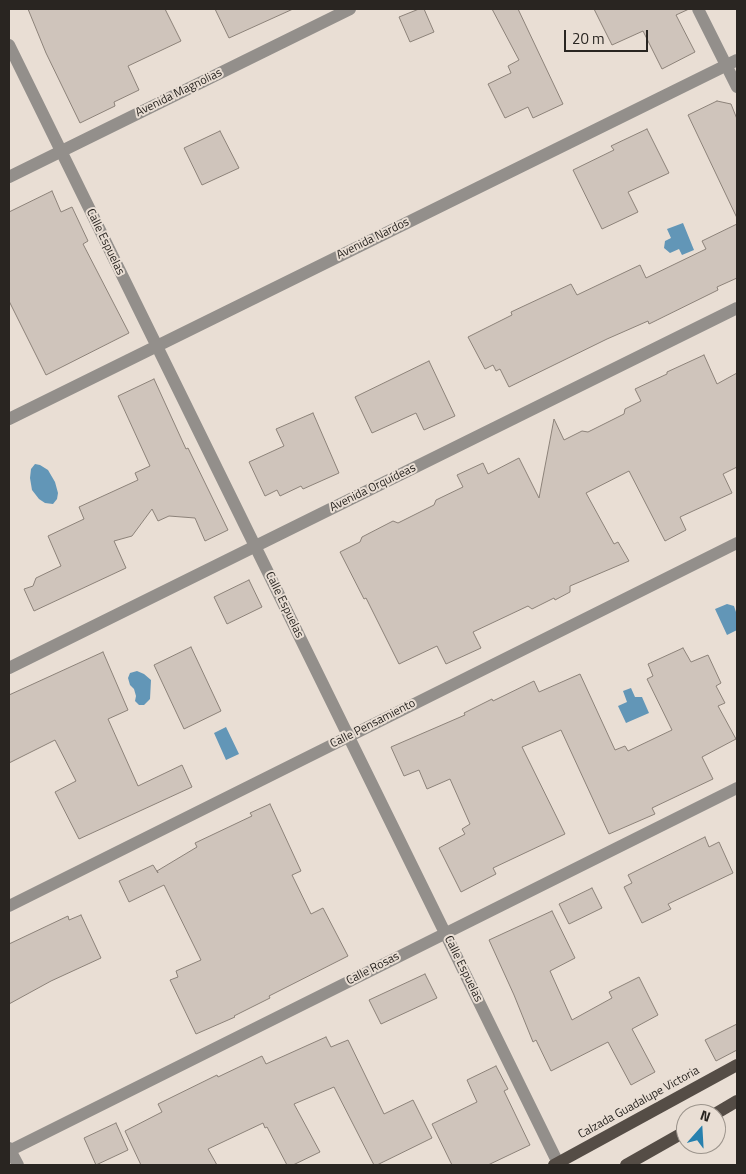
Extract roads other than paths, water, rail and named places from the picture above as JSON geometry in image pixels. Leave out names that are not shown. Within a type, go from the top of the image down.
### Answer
[{"type":"main road","name":"Calzada Guadalupe Victoria","points":[[557,1164],[737,1065]]},
{"type":"main road","points":[[726,1108],[737,1101]]},
{"type":"main road","points":[[626,1165],[676,1137]]},
{"type":"street","name":"Avenida Magnolias","points":[[9,177],[350,9]]},
{"type":"street","points":[[698,9],[732,62],[737,87]]},
{"type":"street","name":"Calle Espuelas","points":[[9,45],[557,1164]]},
{"type":"street","name":"Avenida Nardos","points":[[9,418],[732,62]]},
{"type":"street","name":"Avenida Orquídeas","points":[[9,668],[737,308]]},
{"type":"street","name":"Calle Pensamiento","points":[[9,906],[737,543]]},
{"type":"street","name":"Calle Rosas","points":[[9,1150],[737,788]]},
{"type":"street","points":[[9,1150],[18,1165]]},
{"type":"water","points":[[683,223],[694,250],[682,255],[679,249],[670,253],[664,248],[665,241],[671,238],[667,229]]},
{"type":"water","points":[[35,464],[48,470],[55,482],[58,493],[57,499],[53,504],[45,503],[39,499],[32,490],[31,469]]},
{"type":"water","points":[[727,604],[734,606],[737,615],[737,630],[727,635],[715,609]]},
{"type":"water","points":[[137,671],[151,680],[150,699],[144,705],[139,705],[135,701],[134,689],[130,685],[128,678],[130,673]]},
{"type":"water","points":[[631,688],[635,697],[642,697],[649,713],[626,723],[618,706],[627,702],[623,691]]},
{"type":"water","points":[[226,727],[239,754],[226,760],[214,733]]}]
